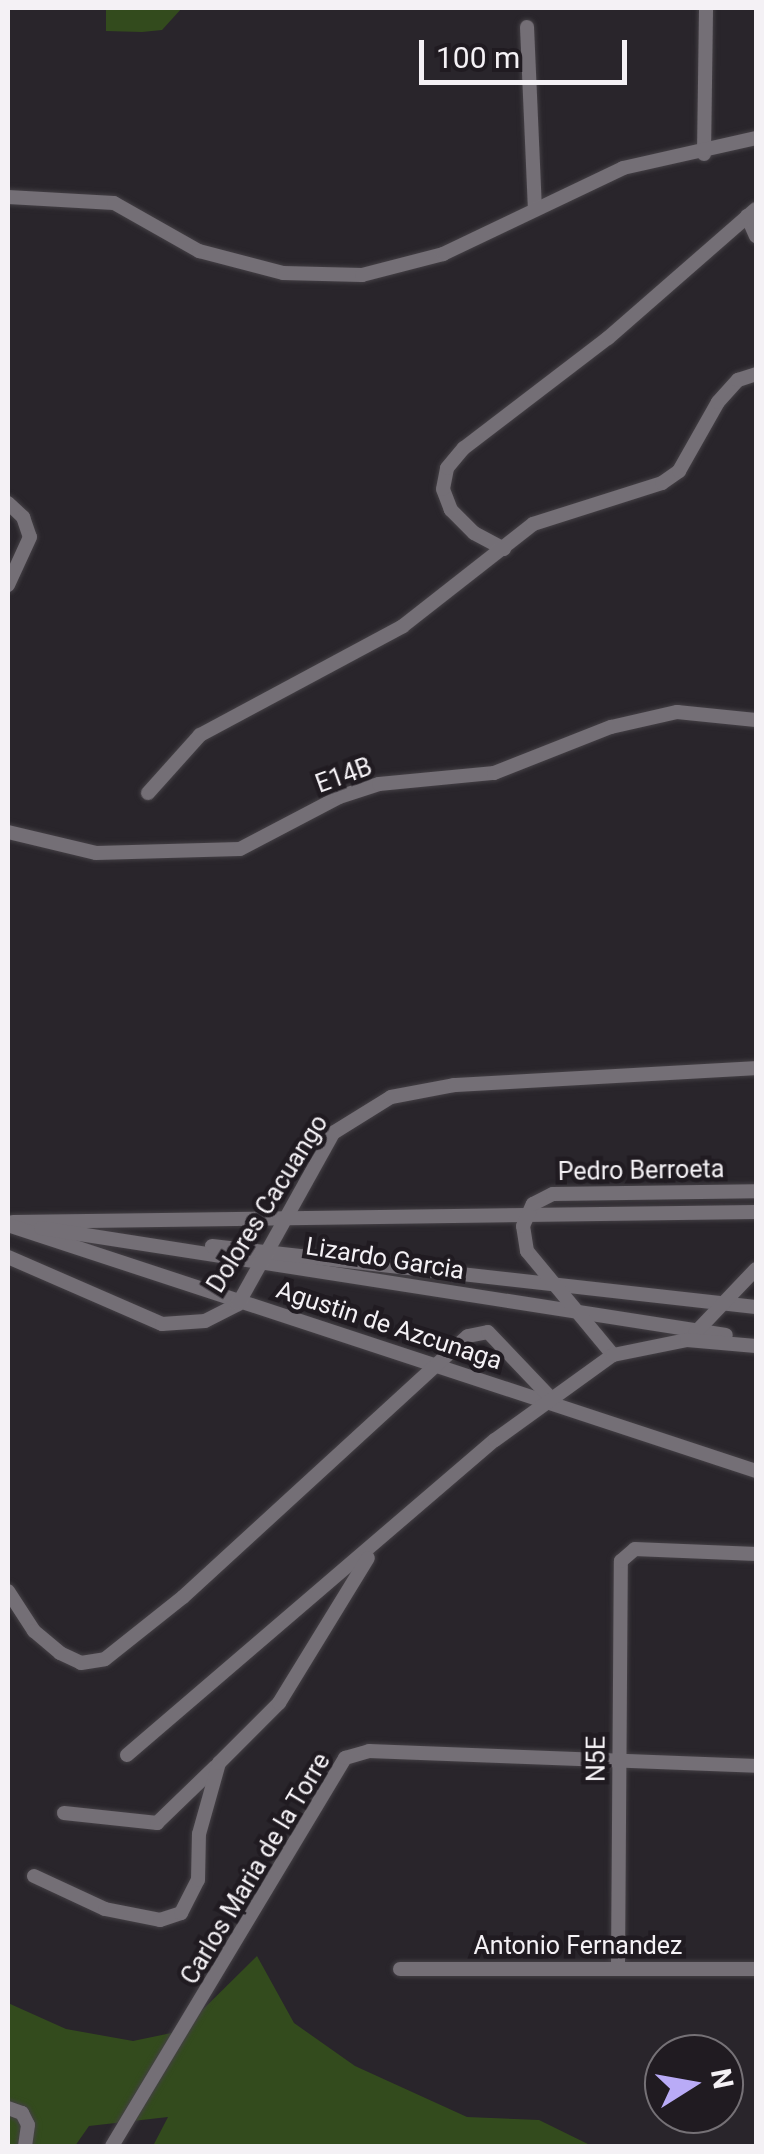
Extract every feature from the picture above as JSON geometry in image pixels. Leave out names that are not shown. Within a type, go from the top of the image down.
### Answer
[{"type":"street","points":[[704,154],[706,8]]},
{"type":"street","points":[[527,27],[534,207]]},
{"type":"street","points":[[8,197],[114,203],[199,251],[283,272],[362,275],[443,254],[534,207],[623,168],[704,154],[756,138]]},
{"type":"street","points":[[752,212],[756,236]]},
{"type":"street","points":[[504,549],[474,533],[452,510],[443,489],[448,468],[464,448],[608,338],[752,212]]},
{"type":"street","points":[[148,793],[200,735],[404,626],[533,524],[662,483],[679,471],[718,402],[738,380],[756,374]]},
{"type":"street","points":[[8,503],[23,517],[30,538],[8,585]]},
{"type":"street","name":"E14B","points":[[8,832],[96,852],[240,850],[339,797],[379,784],[494,773],[611,727],[676,712],[756,720]]},
{"type":"street","name":"Dolores Cacuango","points":[[8,1258],[34,1265],[162,1324],[205,1322],[240,1301],[334,1133],[391,1097],[454,1086],[756,1068]]},
{"type":"street","name":"Pedro Berroeta","points":[[526,1215],[553,1194],[756,1191]]},
{"type":"street","points":[[8,1223],[756,1212]]},
{"type":"street","points":[[526,1215],[528,1251],[613,1355]]},
{"type":"street","name":"Lizardo Garcia","points":[[8,1223],[264,1258],[692,1335],[756,1343]]},
{"type":"street","name":"Agustin de Azcunaga","points":[[8,1223],[756,1471]]},
{"type":"street","name":"Lizardo Garcia","points":[[264,1258],[756,1307]]},
{"type":"street","points":[[8,1265],[34,1265]]},
{"type":"street","points":[[692,1335],[756,1269]]},
{"type":"street","points":[[8,1591],[34,1630],[60,1652],[80,1662],[106,1660],[468,1336],[488,1332],[546,1399]]},
{"type":"street","name":"Lizardo Garcia","points":[[127,1755],[370,1553],[546,1399],[613,1355],[692,1335]]},
{"type":"street","points":[[64,1813],[157,1823],[279,1703],[370,1553]]},
{"type":"street","name":"N5E","points":[[618,1966],[619,1573],[626,1554],[756,1554]]},
{"type":"street","name":"Carlos Maria de la Torre","points":[[112,2146],[345,1758],[369,1750],[756,1766]]},
{"type":"street","points":[[34,1876],[105,1909],[160,1920],[181,1913],[198,1880],[199,1834],[219,1763]]},
{"type":"street","name":"Antonio Fernandez","points":[[400,1969],[756,1969]]},
{"type":"street","points":[[8,2108],[22,2114],[28,2125],[25,2146]]},
{"type":"green space","points":[[106,8],[182,8],[162,30],[142,32],[106,31]]},
{"type":"green space","points":[[257,1956],[294,2023],[355,2066],[467,2117],[539,2120],[592,2146],[153,2146],[168,2117],[89,2126],[75,2146],[8,2146],[8,2003],[66,2029],[133,2041],[181,2031]]}]
